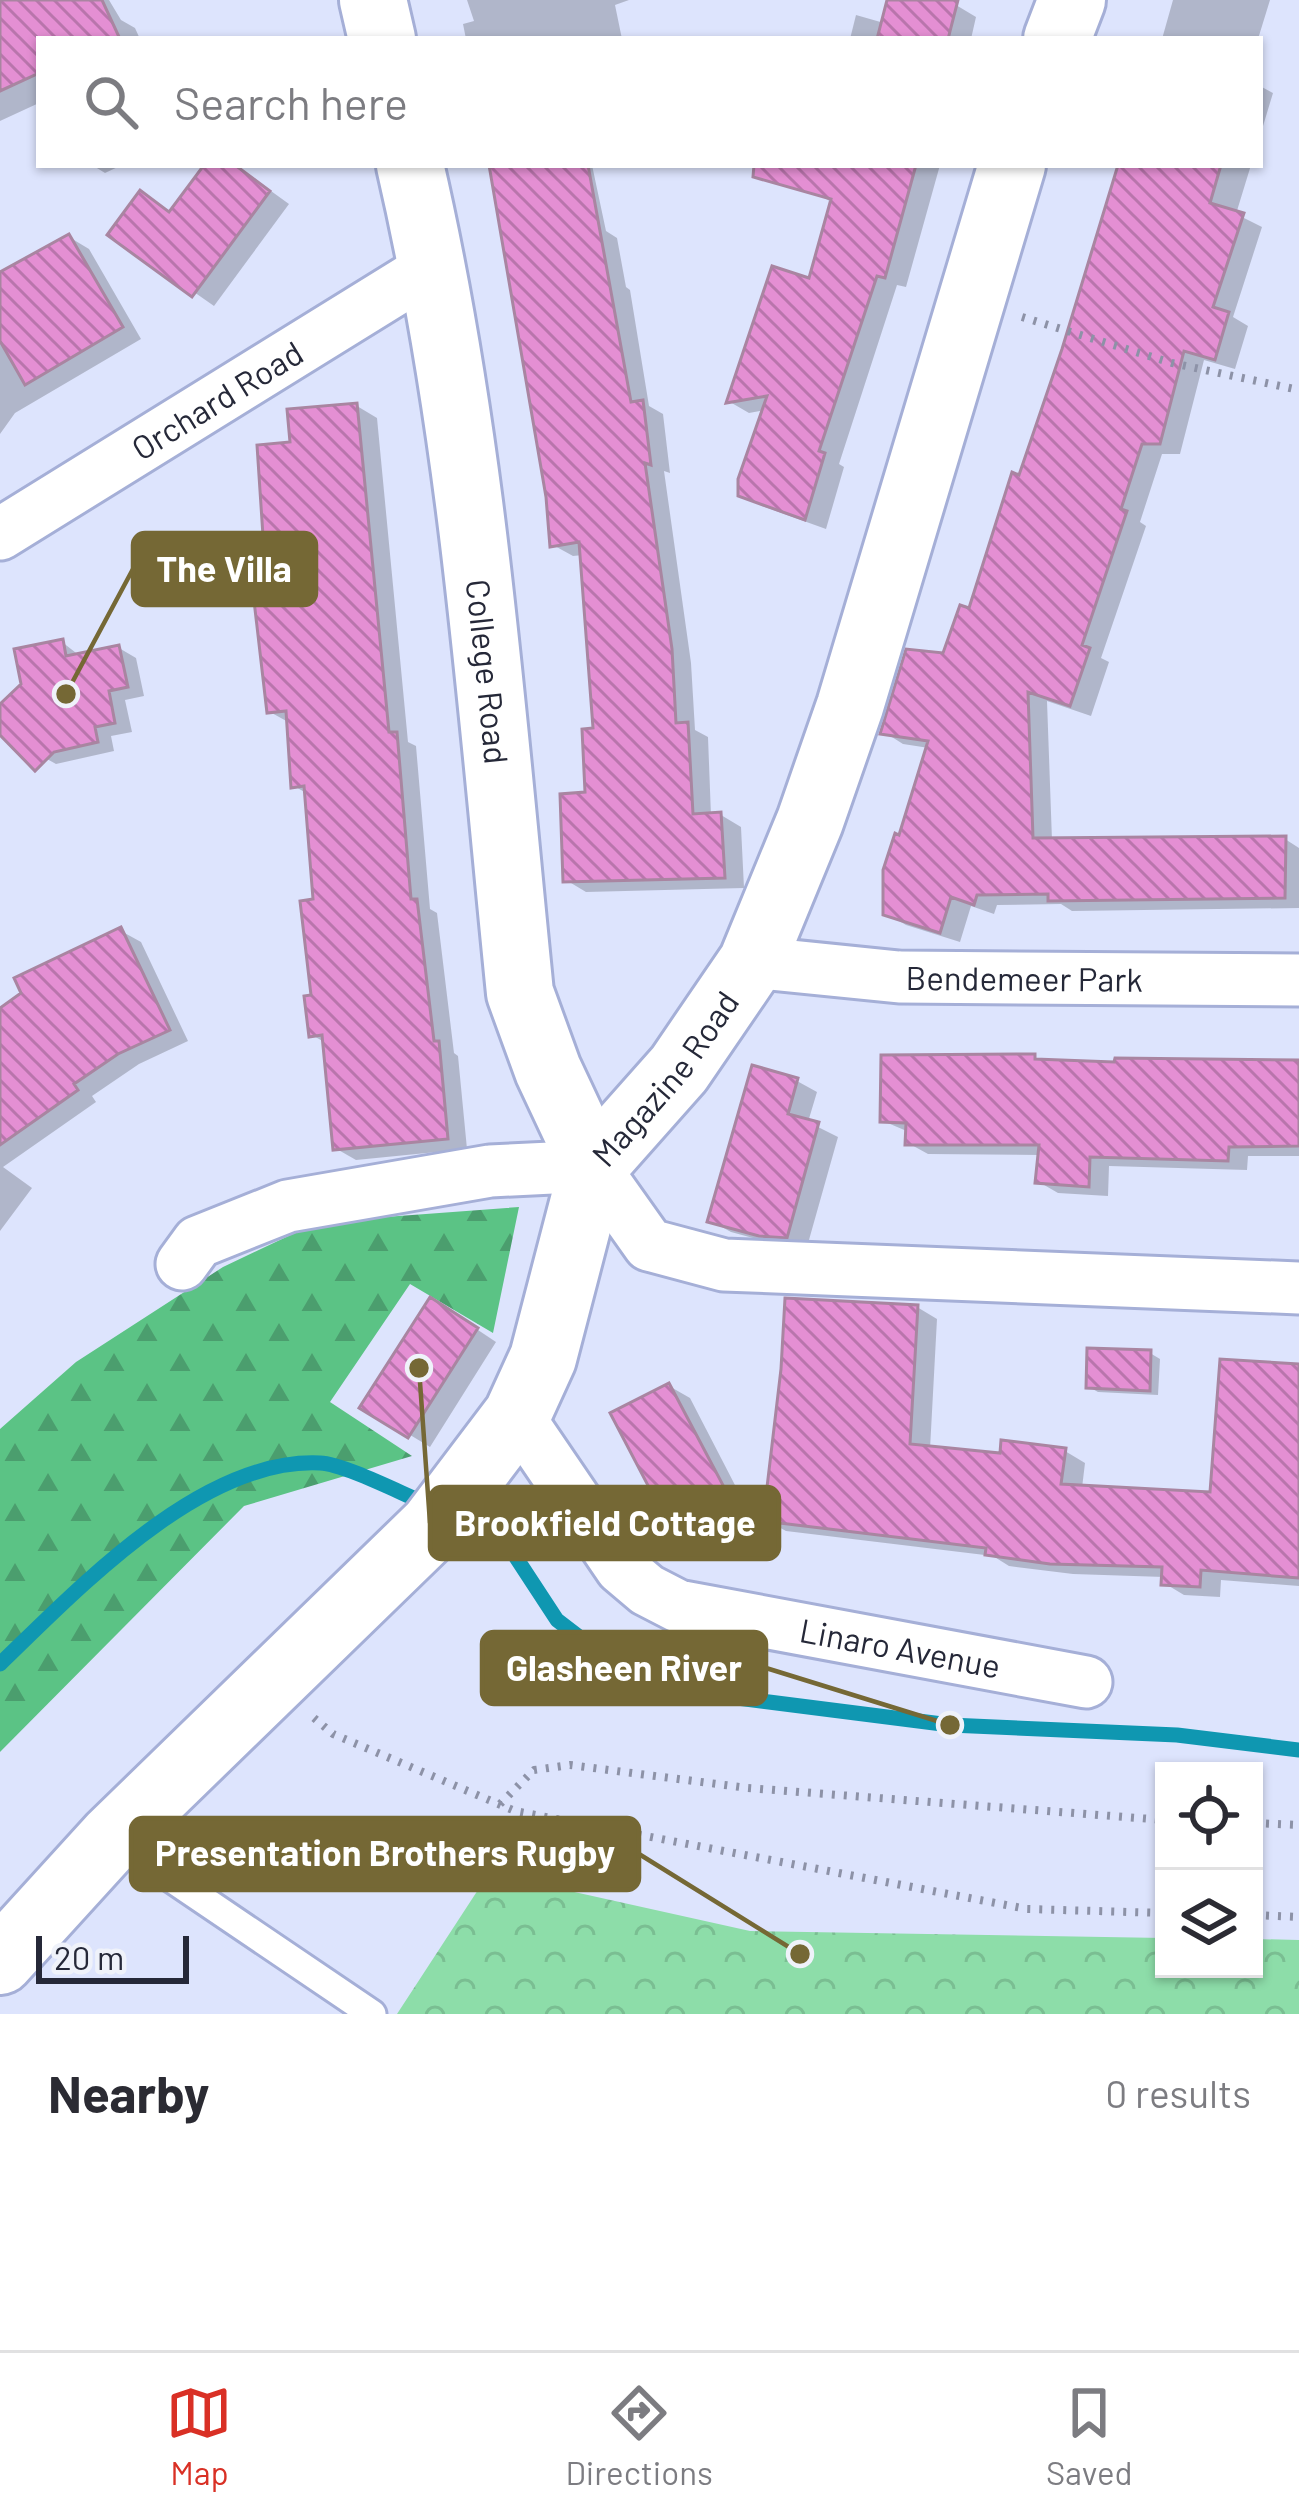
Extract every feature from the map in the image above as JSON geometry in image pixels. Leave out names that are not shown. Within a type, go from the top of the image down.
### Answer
[{"type":"main road","points":[[373,0],[381,36]]},
{"type":"main road","points":[[1058,36],[1072,0]]},
{"type":"main road","name":"College Road","points":[[411,168],[434,266],[471,536],[520,993],[548,1070],[593,1166]]},
{"type":"main road","name":"Magazine Road","points":[[0,1961],[112,1838],[433,1526],[517,1415],[544,1358],[593,1166],[679,1069],[752,962],[810,820],[850,706],[1011,168]]},
{"type":"street","name":"Orchard Road","points":[[0,534],[434,266]]},
{"type":"street","name":"Bendemeer Park","points":[[752,962],[899,977],[1299,980]]},
{"type":"street","points":[[182,1264],[198,1242],[288,1206],[490,1171],[593,1166],[649,1246],[724,1265],[1299,1288]]},
{"type":"street","name":"Linaro Avenue","points":[[517,1415],[621,1568],[647,1590],[678,1606],[1086,1682]]},
{"type":"lane","points":[[112,1838],[372,2014]]},
{"type":"path","points":[[969,301],[1172,363],[1299,390]]},
{"type":"path","points":[[321,1725],[515,1811],[1028,1909],[1155,1913]]},
{"type":"path","points":[[500,1804],[534,1770],[570,1766],[748,1788],[1155,1820]]},
{"type":"path","points":[[1263,1823],[1299,1825]]},
{"type":"path","points":[[1263,1916],[1299,1917]]},
{"type":"green space","points":[[519,1207],[493,1333],[410,1284],[330,1402],[412,1456],[244,1506],[0,1752],[0,1429],[76,1362],[223,1267],[318,1222]]},
{"type":"green space","points":[[489,1873],[750,1931],[1155,1938],[1155,1978],[1263,1978],[1263,1939],[1299,1940],[1299,2014],[397,2014]]},
{"type":"building","points":[[0,0],[102,0],[119,36],[36,36],[36,74],[0,91]]},
{"type":"building","points":[[887,0],[958,0],[949,36],[878,36]]},
{"type":"building","points":[[202,168],[239,168],[270,191],[192,297],[107,235],[140,190],[169,212]]},
{"type":"building","points":[[490,168],[589,168],[631,402],[643,400],[651,465],[645,463],[672,649],[676,723],[688,722],[693,814],[721,812],[725,878],[563,882],[560,794],[585,792],[582,729],[593,728],[579,542],[550,547],[546,497]]},
{"type":"building","points":[[754,168],[915,168],[885,278],[877,276],[819,451],[825,453],[805,520],[738,496],[738,479],[767,396],[726,403],[772,266],[809,278],[831,199],[753,177]]},
{"type":"building","points":[[1117,168],[1220,168],[1210,203],[1244,213],[1213,307],[1229,312],[1215,360],[1184,351],[1160,444],[1142,444],[1121,509],[1127,511],[1082,645],[1090,648],[1070,706],[1028,692],[1033,838],[1286,836],[1285,898],[1048,901],[1048,894],[977,895],[974,905],[951,897],[940,933],[883,915],[883,870],[928,741],[880,734],[906,649],[943,653],[960,605],[969,608],[1012,472],[1019,475]]},
{"type":"building","points":[[69,234],[123,327],[25,385],[0,341],[0,272]]},
{"type":"building","points":[[357,403],[389,732],[397,732],[411,899],[417,899],[434,1041],[439,1041],[448,1139],[333,1150],[322,1035],[309,1037],[304,996],[311,995],[300,901],[313,899],[304,786],[291,788],[286,711],[267,713],[247,540],[263,536],[257,445],[290,442],[287,409]]},
{"type":"building","points":[[63,639],[66,656],[119,645],[128,687],[109,691],[115,723],[95,727],[98,742],[54,752],[35,771],[0,735],[0,704],[21,684],[14,649]]},
{"type":"building","points":[[121,927],[170,1030],[118,1054],[74,1084],[78,1090],[0,1145],[0,1008],[21,993],[14,978]]},
{"type":"building","points":[[1035,1054],[1035,1059],[1114,1062],[1115,1058],[1299,1060],[1299,1146],[1229,1147],[1228,1161],[1090,1157],[1089,1187],[1035,1183],[1039,1145],[905,1145],[906,1123],[880,1122],[881,1055]]},
{"type":"building","points":[[752,1065],[798,1078],[788,1114],[819,1122],[787,1238],[707,1222]]},
{"type":"building","points":[[430,1297],[478,1328],[408,1438],[359,1408]]},
{"type":"building","points":[[785,1298],[918,1305],[910,1444],[1000,1453],[1001,1440],[1066,1448],[1061,1484],[1210,1492],[1220,1359],[1299,1364],[1299,1578],[1201,1570],[1200,1587],[1161,1585],[1162,1567],[1050,1564],[985,1555],[986,1548],[763,1521]]},
{"type":"building","points":[[1087,1348],[1151,1350],[1150,1391],[1086,1388]]},
{"type":"building","points":[[669,1383],[734,1506],[675,1537],[610,1413]]},
{"type":"waterway","points":[[0,1664],[145,1533],[231,1481],[276,1467],[320,1463],[360,1474],[432,1506]]},
{"type":"waterway","points":[[460,1518],[502,1536],[557,1620],[643,1686],[950,1725],[1177,1735],[1299,1750]]},
{"type":"place","name":"The Villa","points":[[66,694]]},
{"type":"place","name":"Brookfield Cottage","points":[[419,1368]]},
{"type":"place","name":"Glasheen River","points":[[950,1725]]},
{"type":"place","name":"Presentation Brothers Rugby","points":[[800,1954]]}]
